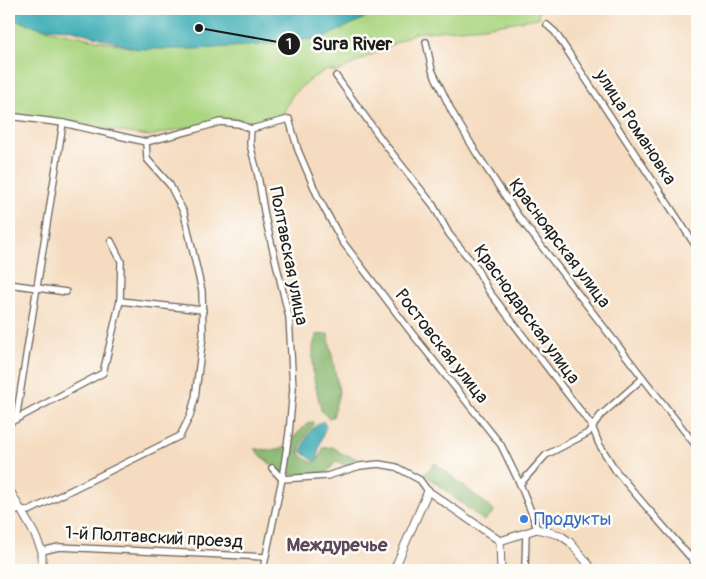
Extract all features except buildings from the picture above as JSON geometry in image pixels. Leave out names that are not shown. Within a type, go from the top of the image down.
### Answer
[{"type":"street","name":"улица Романовка","points":[[547,25],[555,32],[697,248]]},
{"type":"street","name":"Красноярская улица","points":[[426,42],[432,70],[452,112],[518,217],[697,447]]},
{"type":"street","name":"Краснодарская улица","points":[[336,76],[384,143],[433,205],[449,234],[476,267],[488,290],[592,426],[599,444],[616,471],[697,565]]},
{"type":"street","points":[[9,116],[62,123],[146,142],[220,122],[238,124],[251,129]]},
{"type":"street","name":"Ростовская улица","points":[[251,129],[289,119],[298,150],[318,197],[342,241],[411,332],[501,445],[520,484],[537,529]]},
{"type":"street","points":[[16,419],[62,123]]},
{"type":"street","name":"Полтавская улица","points":[[251,129],[250,144],[289,317],[293,389],[282,478],[262,570]]},
{"type":"street","points":[[9,515],[20,509],[29,511],[180,436],[190,416],[203,336],[202,291],[184,213],[170,185],[147,159],[146,142]]},
{"type":"street","points":[[9,423],[103,373],[120,301],[121,261],[111,241]]},
{"type":"street","points":[[9,284],[66,292]]},
{"type":"street","points":[[120,301],[203,310]]},
{"type":"street","points":[[520,484],[546,455],[588,433],[600,416],[643,378]]},
{"type":"street","points":[[272,468],[282,478],[327,476],[360,466],[379,464],[396,467],[420,480],[428,490],[500,541]]},
{"type":"street","points":[[9,488],[42,551],[42,570]]},
{"type":"street","points":[[394,570],[428,490]]},
{"type":"street","points":[[500,541],[537,529],[560,534],[570,542],[592,570]]},
{"type":"street","points":[[525,570],[526,532]]},
{"type":"street","points":[[500,541],[501,570]]},
{"type":"street","name":"1-й Полтавский проезд","points":[[42,551],[59,547],[265,557]]},
{"type":"green space","points":[[378,9],[539,9],[538,18],[484,27],[415,33],[337,72],[326,70],[312,78],[292,95],[282,116],[256,124],[230,118],[149,136],[9,116],[9,17],[41,28],[138,49],[361,20]]},
{"type":"green space","points":[[328,334],[339,392],[333,417],[328,418],[321,410],[313,374],[313,347],[316,335]]},
{"type":"green space","points":[[313,421],[314,424],[302,441],[300,454],[313,463],[319,459],[323,448],[333,447],[341,453],[356,458],[356,465],[345,466],[337,461],[326,473],[288,475],[277,470],[254,449],[282,449],[305,426]]},
{"type":"green space","points":[[435,463],[495,511],[484,521],[424,474]]},
{"type":"water","points":[[9,9],[374,9],[361,20],[323,38],[249,46],[196,49],[138,49],[69,29],[41,28],[9,18]]},
{"type":"water","points":[[323,421],[326,426],[319,447],[318,459],[314,461],[302,452],[303,447],[311,430]]},
{"type":"place","name":"Sura River","points":[[199,28]]},
{"type":"place","name":"Продукты","points":[[524,519]]},
{"type":"district","name":"Междуречье","points":[[337,544]]}]
